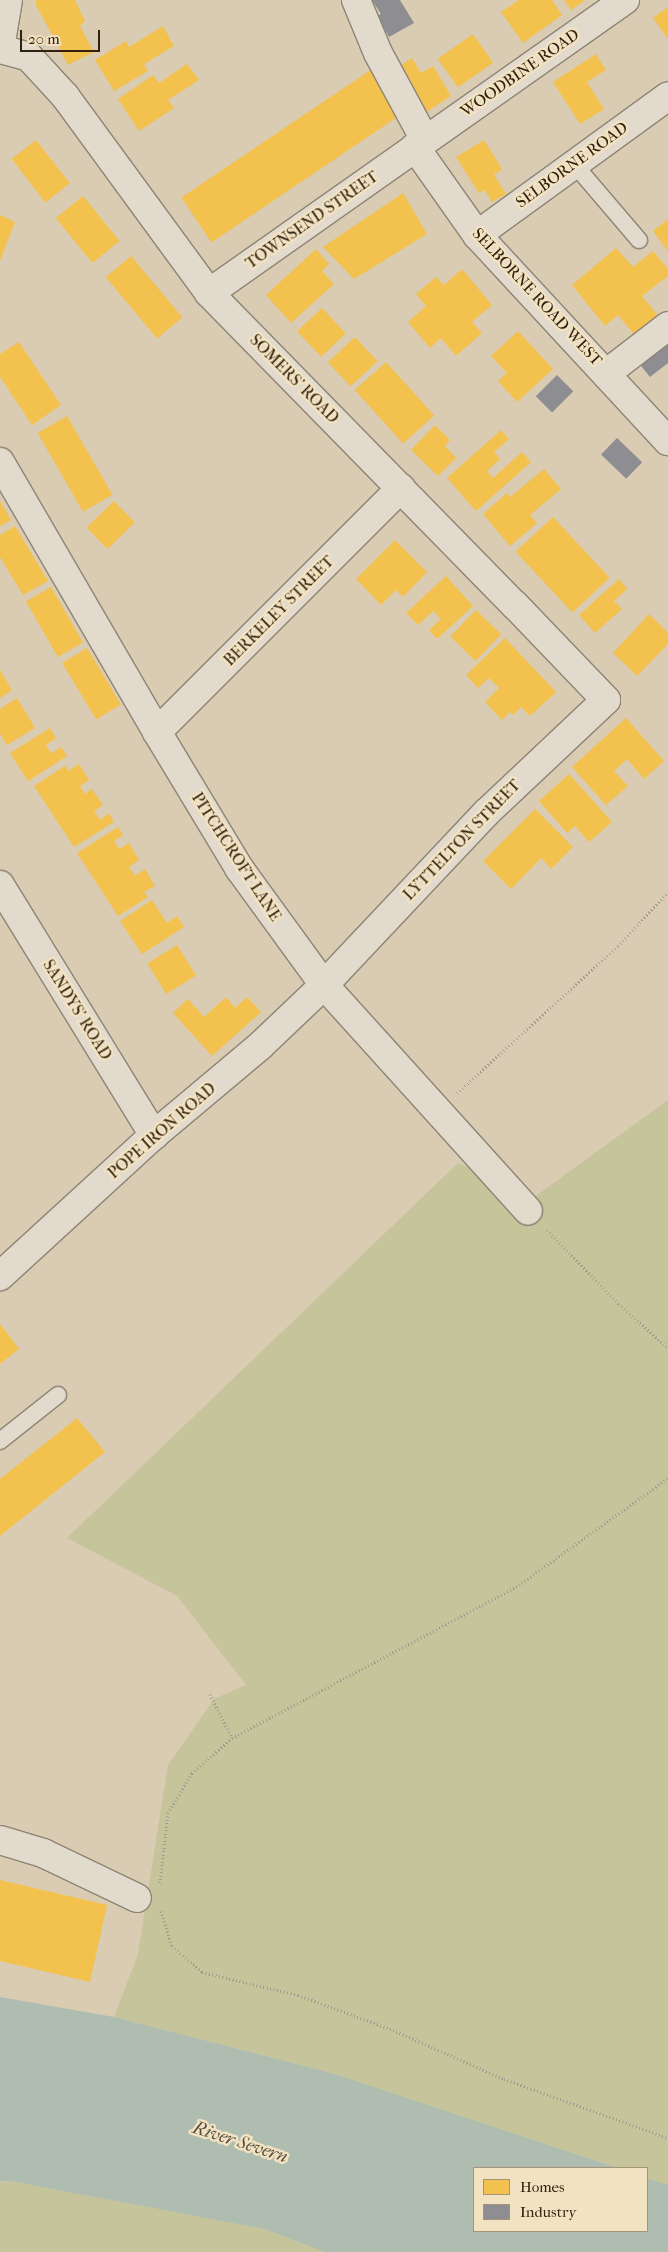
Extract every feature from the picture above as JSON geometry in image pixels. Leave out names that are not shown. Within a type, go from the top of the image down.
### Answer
[{"type":"street","name":"SOMERS' ROAD","points":[[8,0],[0,48],[29,57],[66,96],[208,293],[401,488],[606,700]]},
{"type":"street","name":"SELBORNE ROAD WEST","points":[[356,0],[420,144],[477,235],[668,440]]},
{"type":"street","name":"WOODBINE ROAD","points":[[420,144],[625,0]]},
{"type":"street","name":"SELBORNE ROAD","points":[[477,235],[668,96]]},
{"type":"street","name":"TOWNSEND STREET","points":[[208,293],[420,144]]},
{"type":"street","points":[[607,373],[668,326]]},
{"type":"street","name":"PITCHCROFT LANE","points":[[0,462],[157,732],[239,868],[324,985],[528,1211]]},
{"type":"street","name":"BERKELEY STREET","points":[[157,732],[401,488]]},
{"type":"street","name":"LYTTELTON STREET","points":[[324,985],[486,813],[606,700]]},
{"type":"street","name":"SANDYS' ROAD","points":[[0,885],[154,1135]]},
{"type":"street","name":"POPE IRON ROAD","points":[[0,1276],[154,1135],[260,1046],[324,985]]},
{"type":"street","points":[[0,1840],[43,1853],[152,1896]]},
{"type":"lane","points":[[574,164],[639,240]]},
{"type":"lane","points":[[0,1441],[58,1395]]},
{"type":"path","points":[[438,1111],[618,946],[668,892]]},
{"type":"path","points":[[528,1211],[619,1304],[668,1348]]},
{"type":"path","points":[[668,1478],[516,1587],[232,1738],[192,1773],[168,1813],[152,1896],[172,1946],[202,1972],[298,1995],[393,2030],[504,2079],[668,2138]]},
{"type":"path","points":[[210,1694],[232,1738]]},
{"type":"shaded area","points":[[668,1100],[668,2185],[648,2178],[648,2167],[615,2167],[335,2074],[114,2017],[138,1954],[168,1765],[214,1699],[246,1685],[177,1596],[67,1538],[458,1163],[533,1198]]},
{"type":"shaded area","points":[[0,2182],[15,2182],[264,2229],[325,2252],[0,2252]]},
{"type":"water","name":"River Severn","points":[[0,1997],[114,2017],[335,2074],[615,2167],[473,2167],[473,2232],[648,2232],[648,2178],[668,2185],[668,2252],[325,2252],[264,2229],[15,2182],[0,2181]]},
{"type":"building: Homes","points":[[36,0],[75,0],[85,21],[80,26],[94,52],[68,65],[36,5]]},
{"type":"building: Homes","points":[[519,0],[552,0],[562,15],[523,43],[501,12]]},
{"type":"building: Homes","points":[[564,0],[585,0],[571,10]]},
{"type":"building: Homes","points":[[668,7],[668,39],[653,18]]},
{"type":"building: Homes","points":[[163,26],[174,46],[144,64],[148,71],[114,91],[95,60],[126,41],[129,47]]},
{"type":"building: Homes","points":[[473,34],[493,63],[458,87],[438,59]]},
{"type":"building: Homes","points":[[596,54],[606,70],[587,82],[604,109],[580,124],[553,82]]},
{"type":"building: Homes","points":[[412,58],[421,73],[433,66],[451,96],[425,113],[397,68]]},
{"type":"building: Homes","points":[[187,64],[199,80],[168,100],[174,108],[139,131],[118,99],[153,75],[159,83]]},
{"type":"building: Homes","points":[[372,69],[402,114],[212,242],[181,198]]},
{"type":"building: Homes","points":[[36,140],[70,183],[45,202],[12,159]]},
{"type":"building: Homes","points":[[484,140],[502,169],[494,175],[506,194],[492,202],[485,190],[479,193],[456,157]]},
{"type":"building: Homes","points":[[403,193],[427,234],[354,279],[323,247]]},
{"type":"building: Homes","points":[[83,196],[120,241],[92,263],[56,218]]},
{"type":"building: Homes","points":[[0,215],[15,222],[0,261]]},
{"type":"building: Homes","points":[[668,219],[668,251],[653,231]]},
{"type":"building: Homes","points":[[616,248],[633,267],[653,251],[668,269],[668,276],[642,296],[660,318],[636,337],[618,315],[605,326],[572,285]]},
{"type":"building: Homes","points":[[316,249],[329,264],[322,271],[334,284],[291,323],[266,295]]},
{"type":"building: Homes","points":[[131,256],[182,317],[157,338],[106,277]]},
{"type":"building: Homes","points":[[462,269],[492,305],[472,322],[482,333],[456,356],[441,338],[430,348],[408,322],[426,306],[416,294],[436,277],[444,285]]},
{"type":"building: Homes","points":[[322,308],[346,334],[321,357],[297,331]]},
{"type":"building: Homes","points":[[518,331],[553,369],[517,402],[498,381],[507,373],[491,356]]},
{"type":"building: Homes","points":[[355,337],[378,361],[350,386],[328,362]]},
{"type":"building: Homes","points":[[19,342],[61,405],[32,425],[0,377],[0,354]]},
{"type":"building: Homes","points":[[386,362],[434,416],[403,444],[355,390]]},
{"type":"building: Homes","points":[[67,416],[112,495],[83,512],[38,433]]},
{"type":"building: Homes","points":[[435,425],[450,440],[445,446],[456,458],[438,476],[411,450]]},
{"type":"building: Homes","points":[[501,430],[509,439],[494,452],[500,459],[487,471],[493,478],[522,452],[531,462],[476,511],[447,478]]},
{"type":"building: Homes","points":[[544,469],[561,489],[530,515],[537,523],[510,546],[483,514],[507,493],[510,497]]},
{"type":"building: Homes","points":[[0,501],[11,520],[0,526]]},
{"type":"building: Homes","points":[[114,501],[135,523],[108,549],[87,527]]},
{"type":"building: Homes","points":[[553,517],[610,578],[572,612],[516,552]]},
{"type":"building: Homes","points":[[15,526],[48,581],[23,595],[0,557],[0,535]]},
{"type":"building: Homes","points":[[395,540],[427,572],[403,597],[396,590],[381,605],[356,579]]},
{"type":"building: Homes","points":[[446,576],[473,606],[437,639],[429,630],[441,619],[433,611],[418,625],[406,613]]},
{"type":"building: Homes","points":[[619,579],[627,589],[614,601],[622,609],[595,633],[579,615]]},
{"type":"building: Homes","points":[[51,587],[83,642],[58,657],[26,602]]},
{"type":"building: Homes","points":[[476,610],[501,634],[475,661],[450,637]]},
{"type":"building: Homes","points":[[649,614],[668,633],[668,644],[637,676],[613,653]]},
{"type":"building: Homes","points":[[505,638],[556,692],[530,716],[521,707],[513,715],[510,712],[502,720],[485,702],[499,688],[489,678],[478,688],[466,675]]},
{"type":"building: Homes","points":[[87,648],[121,705],[96,720],[62,663]]},
{"type":"building: Homes","points":[[0,670],[12,690],[0,698]]},
{"type":"building: Homes","points":[[17,698],[35,728],[7,745],[0,734],[0,709]]},
{"type":"building: Homes","points":[[626,718],[664,761],[644,779],[627,759],[614,771],[628,786],[606,805],[572,767]]},
{"type":"building: Homes","points":[[50,728],[56,738],[46,745],[49,750],[52,753],[61,747],[67,756],[28,781],[10,753]]},
{"type":"building: Homes","points":[[79,764],[89,780],[80,786],[85,794],[92,789],[103,805],[94,811],[100,820],[109,813],[114,822],[74,847],[34,786],[65,766],[68,771]]},
{"type":"building: Homes","points":[[569,774],[612,822],[589,842],[575,826],[567,833],[539,801]]},
{"type":"building: Homes","points":[[535,809],[573,847],[551,869],[541,858],[511,889],[483,861]]},
{"type":"building: Homes","points":[[118,827],[123,835],[114,841],[116,845],[119,849],[129,843],[139,860],[129,867],[135,876],[145,869],[155,886],[144,892],[148,897],[118,916],[77,853]]},
{"type":"building: Homes","points":[[152,900],[167,923],[177,916],[184,927],[142,954],[120,921]]},
{"type":"building: Homes","points":[[177,945],[196,976],[166,994],[147,964]]},
{"type":"building: Homes","points":[[226,997],[235,1008],[247,997],[261,1012],[212,1056],[173,1013],[188,999],[204,1017]]},
{"type":"building: Homes","points":[[0,1324],[19,1349],[0,1364]]},
{"type":"building: Homes","points":[[77,1418],[105,1452],[0,1536],[0,1479]]},
{"type":"building: Homes","points":[[0,1880],[107,1905],[90,1982],[0,1961]]},
{"type":"building: Industry","points":[[372,0],[400,0],[414,23],[389,37],[377,16],[381,14]]},
{"type":"building: Industry","points":[[668,339],[668,363],[650,377],[638,362]]},
{"type":"building: Industry","points":[[557,375],[573,391],[552,412],[536,396]]},
{"type":"building: Industry","points":[[617,438],[642,462],[626,479],[601,455]]}]
